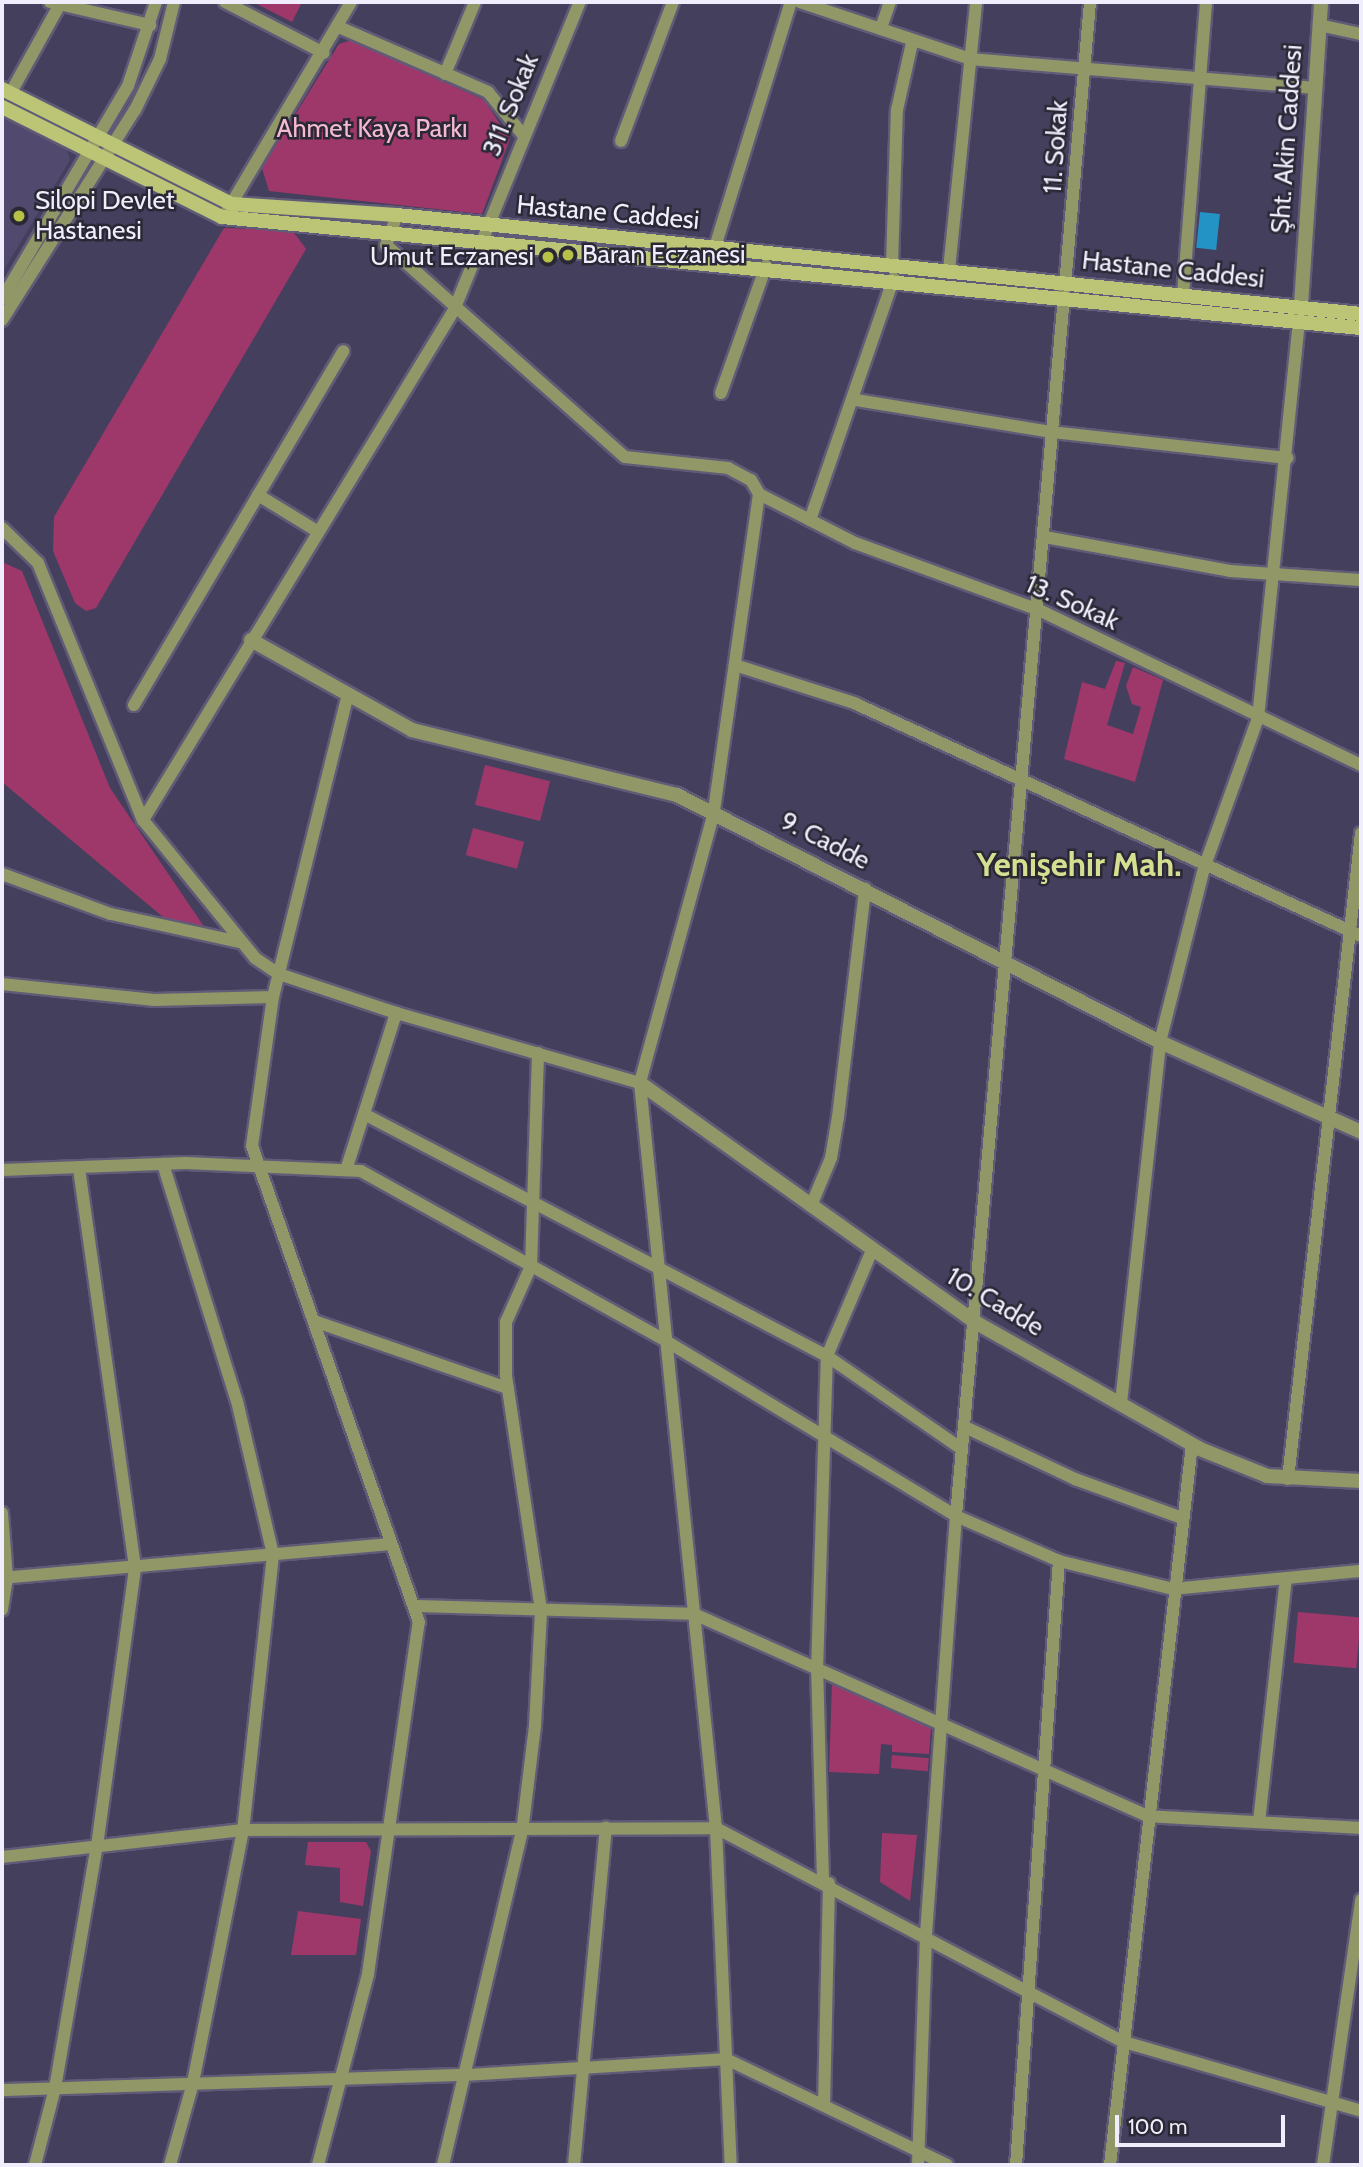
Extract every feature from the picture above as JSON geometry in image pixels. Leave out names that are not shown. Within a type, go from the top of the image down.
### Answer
[{"type":"main road","name":"Hastane Caddesi","points":[[6,91],[232,204],[397,215],[483,232],[765,266],[893,271],[949,270],[1068,290],[1184,295],[1361,328]]},
{"type":"main road","name":"Hastane Caddesi","points":[[2,107],[93,157],[222,217],[715,247],[893,271],[1300,315],[1361,314]]},
{"type":"street","points":[[2,299],[103,141],[128,86],[156,2]]},
{"type":"street","points":[[103,141],[135,110],[160,59],[174,2]]},
{"type":"street","points":[[225,2],[324,53]]},
{"type":"street","points":[[222,217],[341,27],[351,2]]},
{"type":"street","points":[[445,74],[475,2]]},
{"type":"street","name":"311. Sokak","points":[[143,820],[454,310],[483,232],[580,2]]},
{"type":"street","points":[[621,141],[673,2]]},
{"type":"street","points":[[715,247],[791,2]]},
{"type":"street","points":[[800,2],[829,15],[881,27],[912,43],[970,59],[1316,88]]},
{"type":"street","points":[[829,15],[834,2]]},
{"type":"street","points":[[881,27],[890,2]]},
{"type":"street","points":[[949,270],[976,2]]},
{"type":"street","name":"11. Sokak","points":[[918,2165],[926,1934],[956,1516],[975,1322],[1000,962],[1023,786],[1052,432],[1068,290],[1090,2]]},
{"type":"street","points":[[1184,295],[1206,2]]},
{"type":"street","name":"Şht. Akin Caddesi","points":[[1300,315],[1321,2]]},
{"type":"street","points":[[6,91],[55,3],[150,25]]},
{"type":"street","points":[[1319,25],[1361,34]]},
{"type":"street","points":[[341,27],[488,92],[524,136]]},
{"type":"street","points":[[810,520],[856,400],[893,271],[897,110],[912,43]]},
{"type":"street","points":[[2,320],[93,157]]},
{"type":"street","points":[[389,229],[397,215]]},
{"type":"street","name":"13. Sokak","points":[[389,229],[386,245],[454,310],[625,457],[728,468],[751,480],[759,494],[855,543],[1039,610],[1258,718],[1361,765]]},
{"type":"street","points":[[721,393],[765,266]]},
{"type":"street","points":[[1121,1402],[1160,1042],[1205,868],[1258,718],[1288,458],[1300,315]]},
{"type":"street","points":[[134,705],[343,351]]},
{"type":"street","points":[[856,400],[1052,432],[1288,458]]},
{"type":"street","points":[[731,2165],[716,1828],[640,1083],[714,812],[759,494]]},
{"type":"street","points":[[258,495],[317,531]]},
{"type":"street","points":[[2,528],[38,563],[143,820],[239,942],[279,974],[396,1013],[640,1083]]},
{"type":"street","points":[[1045,537],[1275,573],[1361,580]]},
{"type":"street","name":"9. Cadde","points":[[251,640],[412,730],[677,795],[1160,1042],[1361,1132]]},
{"type":"street","points":[[735,665],[854,703],[1023,786],[1357,935]]},
{"type":"street","points":[[318,2165],[343,2076],[391,1832],[419,1622],[314,1321],[255,1166],[252,1146],[273,997],[348,695]]},
{"type":"street","points":[[1288,1479],[1329,1118],[1357,935],[1361,833]]},
{"type":"street","points":[[2,874],[111,914],[239,942]]},
{"type":"street","points":[[811,1206],[831,1158],[838,1117],[864,889]]},
{"type":"street","points":[[2,984],[154,1000],[273,997]]},
{"type":"street","points":[[346,1170],[396,1013]]},
{"type":"street","points":[[443,2165],[522,1832],[541,1610],[508,1388],[506,1322],[531,1266],[538,1053]]},
{"type":"street","name":"10. Cadde","points":[[640,1083],[811,1206],[871,1253],[975,1322],[1192,1444],[1241,1470],[1288,1479],[1361,1481]]},
{"type":"street","points":[[364,1114],[658,1265],[827,1356],[962,1449]]},
{"type":"street","points":[[163,1164],[237,1401],[273,1555],[243,1830],[193,2083],[170,2165]]},
{"type":"street","points":[[2,1170],[163,1164],[362,1171],[666,1341],[956,1516],[1059,1561],[1173,1589],[1361,1571]]},
{"type":"street","points":[[35,2165],[55,2088],[97,1846],[135,1567],[79,1167]]},
{"type":"street","points":[[824,2105],[826,1881],[817,1671],[828,1438],[827,1356],[871,1253]]},
{"type":"street","points":[[314,1321],[508,1388]]},
{"type":"street","points":[[964,1427],[1075,1479],[1182,1518]]},
{"type":"street","points":[[1110,2165],[1147,1816],[1192,1444]]},
{"type":"street","points":[[2,1513],[2,1610]]},
{"type":"street","points":[[4,1578],[391,1544]]},
{"type":"street","points":[[1016,2165],[1059,1561]]},
{"type":"street","points":[[1259,1822],[1286,1578]]},
{"type":"street","points":[[414,1606],[694,1614],[1147,1816],[1361,1828]]},
{"type":"street","points":[[2,1857],[243,1830],[522,1832],[606,1828],[716,1828],[826,1881],[1124,2042],[1361,2111]]},
{"type":"street","points":[[574,2165],[606,1828]]},
{"type":"street","points":[[1323,2165],[1361,1900]]},
{"type":"street","points":[[2,2090],[343,2076],[466,2075],[726,2059],[947,2165]]},
{"type":"shaded area","name":"Silopi Devlet Hastanesi","points":[[2,115],[67,150],[70,160],[2,273]]},
{"type":"green space","points":[[253,2],[302,2],[292,22]]},
{"type":"green space","name":"Ahmet Kaya Parkı","points":[[352,40],[484,100],[510,139],[482,214],[269,191],[262,168],[339,44]]},
{"type":"green space","points":[[224,228],[292,230],[306,249],[96,608],[86,611],[75,603],[53,551],[54,517]]},
{"type":"green space","points":[[2,562],[22,571],[110,788],[207,931],[163,917],[2,782]]},
{"type":"green space","points":[[1116,661],[1125,663],[1107,725],[1133,734],[1141,707],[1132,704],[1126,686],[1133,667],[1163,680],[1135,782],[1064,759],[1082,682],[1105,689]]},
{"type":"green space","points":[[485,765],[550,781],[540,821],[475,805]]},
{"type":"green space","points":[[473,828],[524,842],[517,869],[466,855]]},
{"type":"green space","points":[[1298,1612],[1361,1617],[1356,1668],[1294,1663]]},
{"type":"green space","points":[[832,1683],[931,1728],[929,1754],[892,1752],[892,1745],[881,1744],[879,1774],[829,1772]]},
{"type":"green space","points":[[892,1755],[929,1758],[928,1771],[891,1768]]},
{"type":"green space","points":[[882,1833],[917,1835],[910,1901],[880,1882]]},
{"type":"green space","points":[[308,1842],[366,1842],[371,1851],[363,1906],[340,1902],[340,1868],[305,1865]]},
{"type":"green space","points":[[298,1911],[361,1919],[356,1955],[291,1955]]},
{"type":"water","points":[[1200,212],[1220,214],[1216,250],[1196,248]]},
{"type":"place","name":"Silopi Devlet Hastanesi","points":[[19,216]]},
{"type":"place","name":"Baran Eczanesi","points":[[568,255]]},
{"type":"place","name":"Umut Eczanesi","points":[[548,257]]},
{"type":"district","name":"Yenişehir Mah.","points":[[1079,865]]}]
